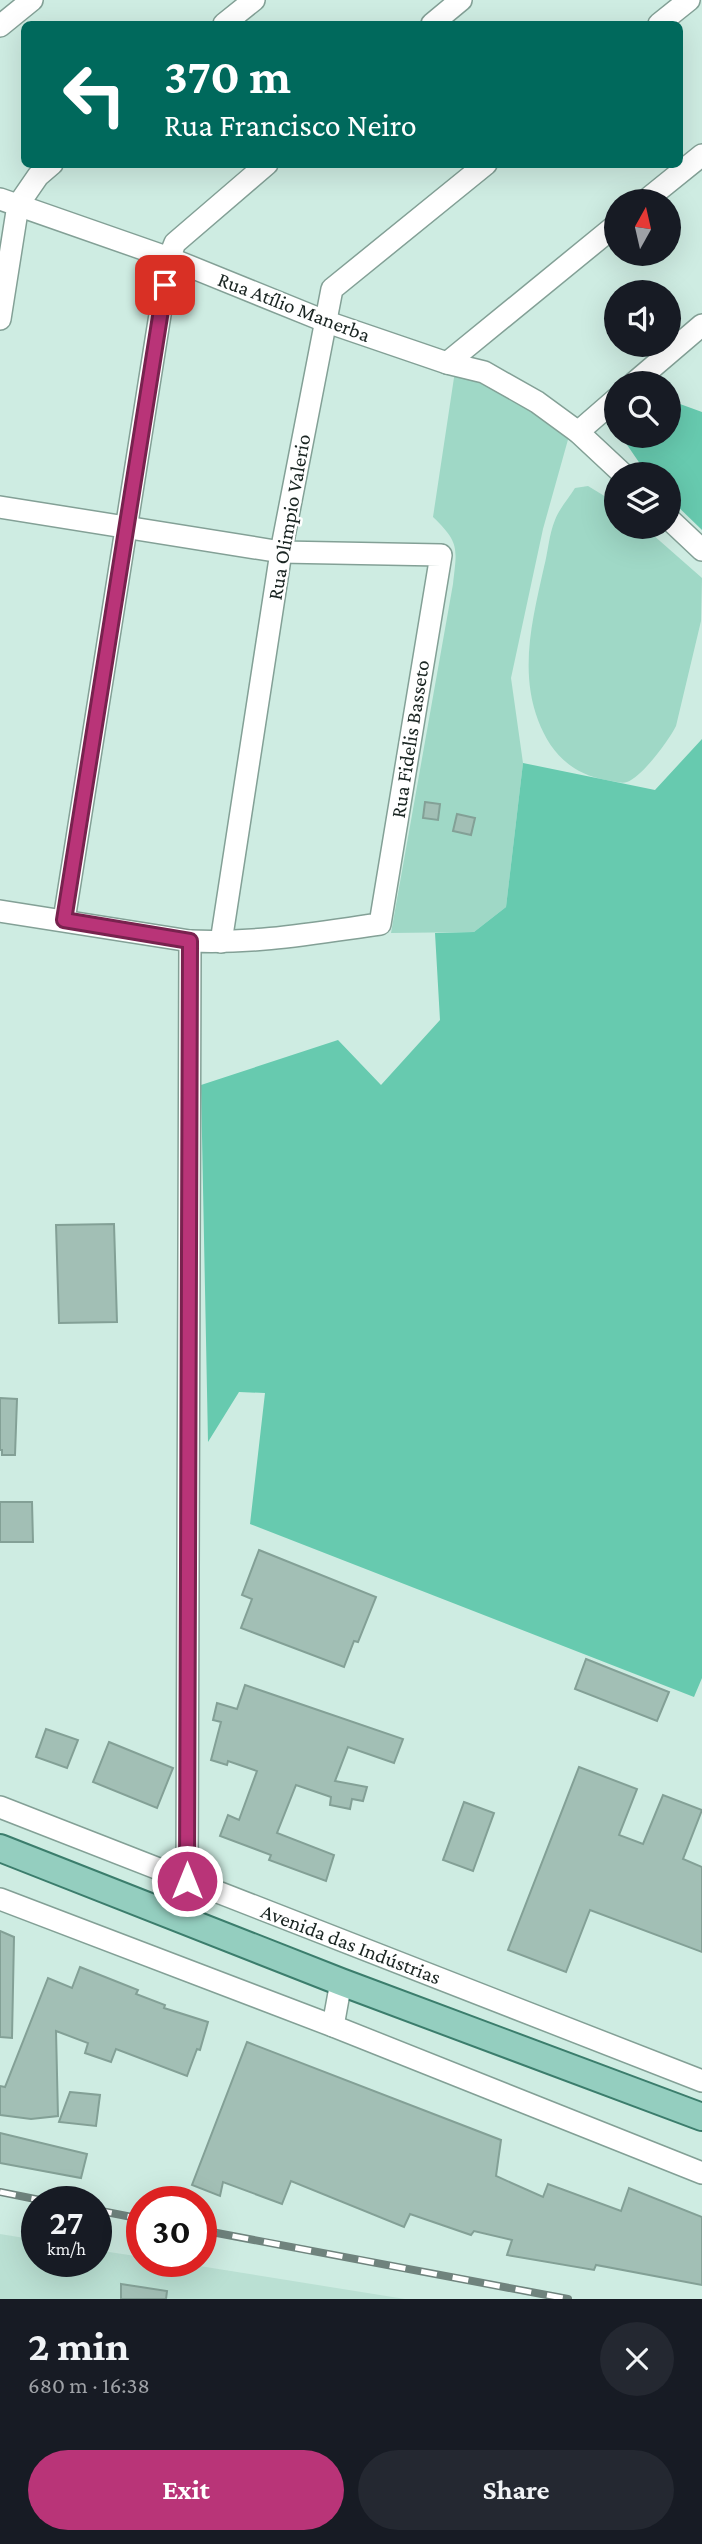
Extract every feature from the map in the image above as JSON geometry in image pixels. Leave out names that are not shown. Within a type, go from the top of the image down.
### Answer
[{"type":"main road","name":"Avenida das Indústrias","points":[[0,1848],[341,1982],[702,2117]]},
{"type":"street","points":[[0,26],[32,0]]},
{"type":"street","points":[[228,21],[254,0]]},
{"type":"street","points":[[436,21],[461,0]]},
{"type":"street","points":[[663,21],[689,0]]},
{"type":"street","points":[[660,189],[702,155]]},
{"type":"street","points":[[0,319],[9,202],[47,168]]},
{"type":"street","points":[[64,920],[169,258],[175,243],[263,168]]},
{"type":"street","name":"Rua Olimpio Valerio","points":[[221,942],[281,552],[332,289],[481,168]]},
{"type":"street","name":"Rua Atílio Manerba","points":[[9,202],[169,258],[327,322],[447,363],[484,372],[537,402],[578,432],[610,462]]},
{"type":"street","points":[[447,363],[604,235]]},
{"type":"street","points":[[648,371],[702,325]]},
{"type":"street","points":[[578,432],[604,409]]},
{"type":"street","points":[[0,507],[281,552]]},
{"type":"street","points":[[681,530],[702,550]]},
{"type":"street","name":"Rua Fidelis Basseto","points":[[221,942],[250,942],[380,924],[440,555],[281,552]]},
{"type":"street","points":[[0,911],[190,941],[221,942]]},
{"type":"street","points":[[187,1881],[190,941]]},
{"type":"street","name":"Avenida das Indústrias","points":[[0,1807],[702,2081]]},
{"type":"street","points":[[0,1899],[332,2026],[702,2173]]},
{"type":"street","points":[[332,2026],[341,1982]]},
{"type":"shaded area","points":[[455,371],[519,395],[569,436],[543,529],[511,678],[523,763],[506,907],[474,932],[391,933],[453,584],[455,547],[448,533],[433,517]]},
{"type":"shaded area","points":[[588,486],[604,496],[604,539],[658,539],[702,578],[701,621],[676,726],[647,766],[625,783],[582,773],[563,760],[543,732],[532,701],[529,662],[532,624],[553,525],[575,488]]},
{"type":"shaded area","points":[[0,2234],[21,2237],[21,2277],[112,2277],[112,2252],[126,2255],[126,2277],[217,2277],[217,2269],[405,2299],[0,2299]]},
{"type":"green space","points":[[681,404],[702,412],[702,530],[681,510],[681,462],[639,462],[629,448],[681,448]]},
{"type":"green space","points":[[702,739],[702,1678],[694,1697],[250,1524],[265,1393],[239,1392],[208,1442],[201,1085],[338,1040],[381,1085],[440,1020],[435,933],[474,932],[506,907],[523,763],[655,790]]},
{"type":"building","points":[[425,802],[440,804],[438,820],[423,818]]},
{"type":"building","points":[[457,814],[475,818],[471,835],[453,831]]},
{"type":"building","points":[[114,1224],[117,1322],[59,1323],[56,1225]]},
{"type":"building","points":[[0,1398],[17,1399],[15,1455],[2,1455],[0,1450]]},
{"type":"building","points":[[0,1502],[32,1502],[33,1542],[0,1542]]},
{"type":"building","points":[[259,1550],[376,1597],[358,1642],[354,1641],[344,1667],[241,1628],[252,1599],[242,1595]]},
{"type":"building","points":[[586,1659],[669,1692],[657,1721],[575,1689]]},
{"type":"building","points":[[245,1685],[403,1739],[394,1763],[348,1747],[335,1781],[367,1787],[363,1801],[352,1799],[350,1809],[330,1805],[331,1797],[296,1785],[277,1833],[334,1855],[326,1881],[269,1860],[271,1855],[220,1836],[228,1815],[239,1820],[257,1771],[228,1761],[227,1765],[211,1760],[221,1722],[213,1720],[217,1703],[237,1709]]},
{"type":"building","points":[[46,1729],[78,1740],[67,1768],[36,1757]]},
{"type":"building","points":[[109,1742],[173,1768],[157,1808],[93,1782]]},
{"type":"building","points":[[579,1767],[637,1789],[619,1835],[643,1844],[663,1795],[702,1810],[683,1859],[702,1867],[702,1952],[590,1910],[566,1972],[508,1950]]},
{"type":"building","points":[[464,1802],[494,1813],[473,1871],[443,1860]]},
{"type":"building","points":[[0,1931],[14,1937],[12,2038],[0,2037]]},
{"type":"building","points":[[80,1967],[138,1990],[136,1994],[165,2005],[164,2008],[208,2022],[200,2050],[197,2049],[187,2076],[116,2049],[111,2062],[85,2053],[88,2043],[56,2031],[58,2116],[31,2119],[0,2115],[0,2086],[5,2087],[48,1978],[72,1988]]},
{"type":"building","points":[[247,2042],[501,2140],[496,2176],[543,2197],[548,2184],[621,2211],[629,2188],[702,2217],[702,2285],[596,2265],[594,2270],[507,2255],[512,2240],[474,2231],[471,2235],[410,2214],[404,2227],[291,2181],[282,2204],[223,2182],[220,2196],[217,2195],[217,2186],[192,2185]]},
{"type":"building","points":[[70,2092],[100,2095],[96,2126],[59,2122]]},
{"type":"building","points":[[0,2133],[87,2154],[81,2178],[0,2163]]},
{"type":"building","points":[[121,2284],[167,2291],[166,2299],[121,2299]]},
{"type":"railway","points":[[0,2192],[21,2196]]},
{"type":"railway","points":[[112,2213],[126,2216]]},
{"type":"railway","points":[[217,2233],[568,2299]]},
{"type":"route","points":[[165,285],[64,920],[190,941],[187,1881]]}]
